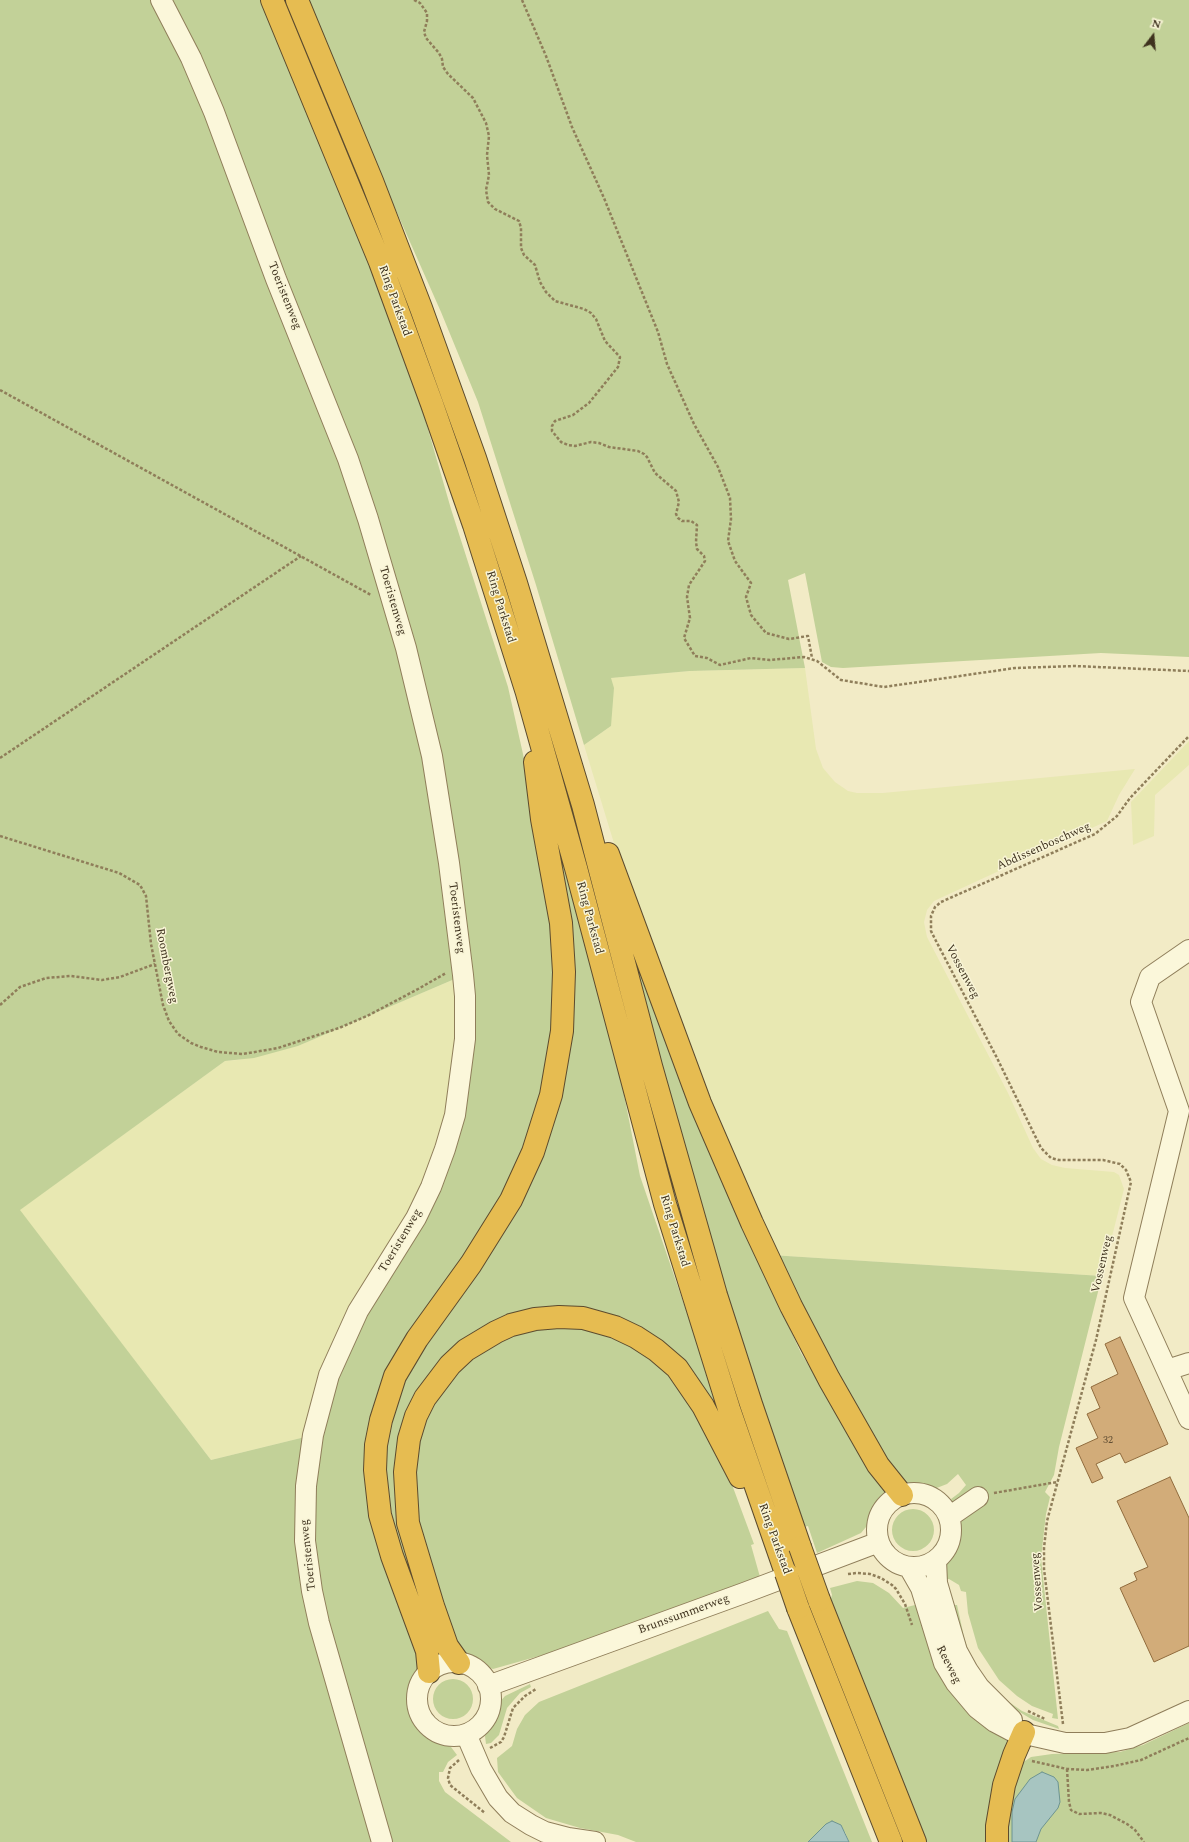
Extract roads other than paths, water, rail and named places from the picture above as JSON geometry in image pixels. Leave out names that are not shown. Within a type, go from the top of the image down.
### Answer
[{"type":"highway","name":"Ring Parkstad","points":[[272,0],[377,254],[427,389],[474,525],[527,693],[576,868],[665,1204],[729,1409],[798,1608],[891,1842]]},
{"type":"highway","name":"Ring Parkstad","points":[[297,0],[372,181],[454,398],[511,568],[583,804],[651,1066],[716,1295],[753,1410],[819,1600],[866,1722],[915,1842]]},
{"type":"highway","points":[[429,1672],[427,1651],[392,1556],[380,1515],[375,1470],[376,1445],[381,1420],[395,1376],[417,1339],[471,1264],[511,1200],[533,1152],[551,1095],[562,1031],[564,972],[561,923],[542,819],[527,693]]},
{"type":"highway","points":[[565,744],[629,908],[700,1103],[726,1167],[791,1306],[829,1379],[878,1465],[902,1495]]},
{"type":"highway","points":[[459,1662],[447,1646],[433,1606],[408,1523],[405,1493],[406,1456],[409,1439],[416,1416],[425,1398],[437,1380],[466,1350],[496,1332],[511,1326],[546,1318],[583,1318],[616,1327],[636,1337],[656,1350],[677,1368],[703,1406],[780,1554]]},
{"type":"highway","points":[[997,1842],[997,1826],[1004,1785],[1014,1755],[1024,1732]]},
{"type":"street","name":"Toeristenweg","points":[[161,0],[191,58],[214,112],[276,278],[333,420],[368,518],[418,693],[432,756],[462,963],[465,996],[465,1039],[455,1115],[447,1142],[431,1187],[416,1218],[358,1311],[332,1369],[312,1435],[306,1486],[305,1541],[312,1591],[319,1623],[382,1842]]},
{"type":"street","points":[[1189,950],[1150,977],[1141,1002],[1179,1111],[1134,1298],[1189,1419]]},
{"type":"street","points":[[1165,1364],[1189,1363]]},
{"type":"street","points":[[915,1493],[932,1498],[944,1509],[949,1518],[950,1536],[945,1549],[936,1560],[923,1566],[909,1567],[898,1563],[888,1556],[879,1542],[877,1529],[880,1516],[890,1502],[902,1495],[915,1493]]},
{"type":"street","points":[[949,1518],[978,1497]]},
{"type":"street","name":"Brunssummerweg","points":[[488,1686],[744,1594],[879,1542]]},
{"type":"street","name":"Reeweg","points":[[936,1560],[937,1583],[950,1629],[962,1661],[987,1696],[1024,1732]]},
{"type":"street","name":"Reeweg","points":[[909,1567],[921,1588],[944,1663],[956,1683],[978,1708],[995,1722],[1012,1731],[1024,1732],[1065,1743],[1105,1743],[1130,1738],[1189,1711]]},
{"type":"street","points":[[449,1662],[459,1662],[473,1668],[479,1673],[488,1686],[490,1705],[487,1714],[475,1729],[466,1734],[447,1735],[438,1733],[424,1721],[417,1704],[417,1694],[424,1677],[429,1672],[439,1665],[449,1662]]},
{"type":"street","points":[[466,1734],[481,1769],[498,1798],[512,1813],[531,1826],[545,1832],[568,1838],[595,1842]]},
{"type":"water","points":[[1042,1772],[1054,1777],[1058,1782],[1060,1802],[1058,1808],[1041,1829],[1036,1842],[1012,1842],[1012,1812],[1015,1799],[1030,1779]]},
{"type":"water","points":[[832,1821],[841,1825],[849,1842],[808,1842],[826,1824]]}]
